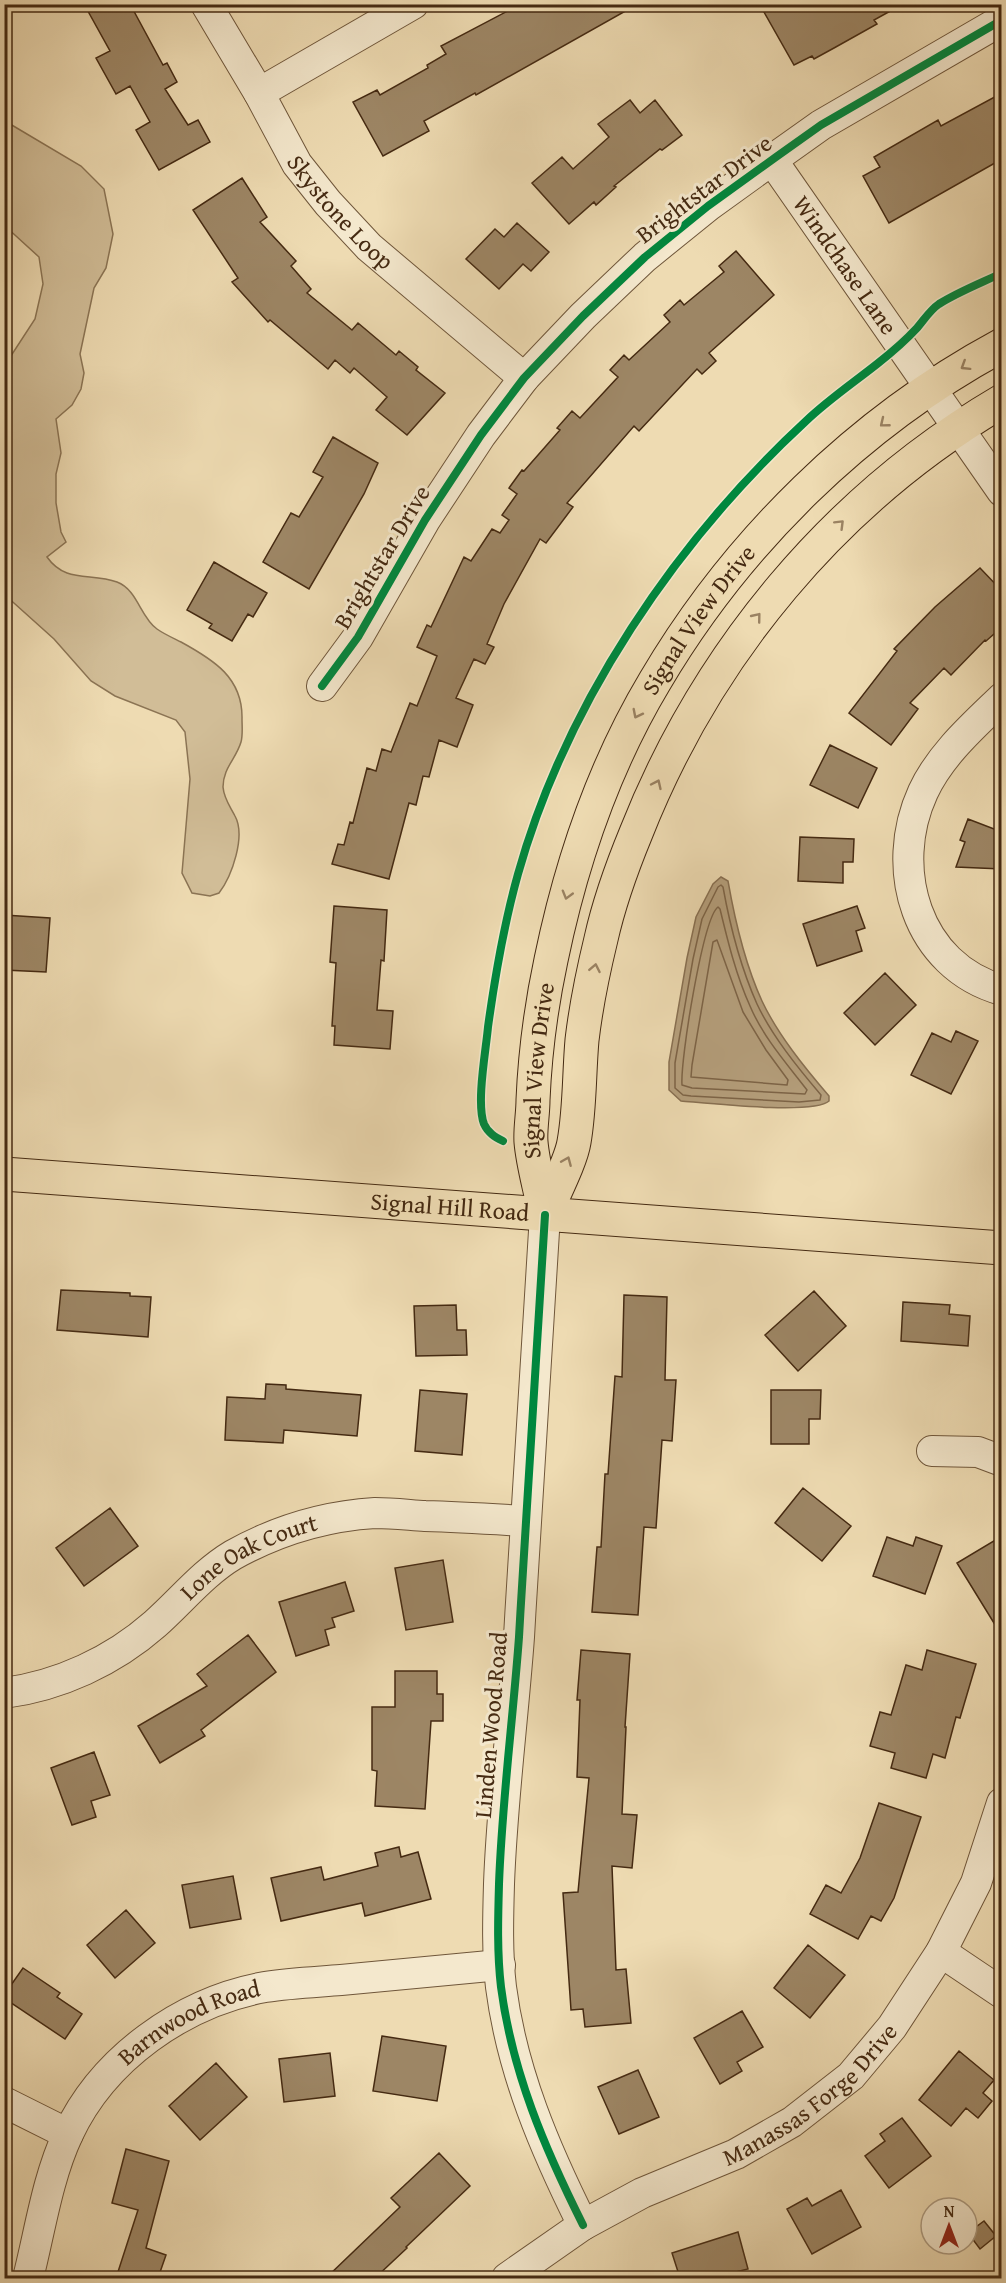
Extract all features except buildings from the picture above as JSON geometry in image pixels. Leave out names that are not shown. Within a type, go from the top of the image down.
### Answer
[{"type":"main road","name":"Signal View Drive","points":[[545,1215],[531,1142],[535,1058],[542,1003],[567,894],[597,800],[654,681],[690,626],[744,555],[786,509],[835,463],[896,413],[971,362],[1002,345]]},
{"type":"main road","name":"Signal View Drive","points":[[545,1215],[574,1144],[582,1040],[601,938],[618,878],[648,801],[677,741],[708,687],[745,633],[799,566],[852,512],[910,463],[958,428],[1002,401]]},
{"type":"main road","name":"Signal Hill Road","points":[[4,1174],[1002,1248]]},
{"type":"street","name":"Skystone Loop","points":[[206,4],[259,93],[297,164],[328,203],[369,247],[524,378]]},
{"type":"street","points":[[259,93],[413,4]]},
{"type":"street","name":"Brightstar Drive","points":[[322,687],[358,637],[425,520],[481,435],[524,378],[583,316],[645,257],[708,206],[772,160],[822,125],[1002,20]]},
{"type":"street","name":"Windchase Lane","points":[[772,160],[1002,491]]},
{"type":"street","points":[[1002,698],[942,761],[923,791],[915,816],[908,871],[913,901],[927,934],[944,955],[967,975],[1002,990]]},
{"type":"street","name":"Linden Wood Road","points":[[545,1215],[518,1640],[501,1828],[498,1920],[505,2011],[516,2060],[535,2121],[554,2168],[583,2225]]},
{"type":"street","points":[[932,1451],[978,1452],[1002,1461]]},
{"type":"street","name":"Lone Oak Court","points":[[4,1693],[25,1691],[73,1676],[103,1661],[137,1639],[192,1587],[231,1557],[288,1530],[332,1518],[376,1513],[525,1521]]},
{"type":"street","name":"Manassas Forge Drive","points":[[507,2278],[583,2225],[642,2193],[736,2154],[792,2122],[851,2076],[892,2027],[929,1974],[975,1883],[1002,1803]]},
{"type":"street","points":[[941,1952],[1002,1993]]},
{"type":"street","name":"Barnwood Road","points":[[28,2278],[55,2166],[68,2134],[101,2081],[117,2063],[152,2036],[190,2013],[264,1987],[500,1965]]},
{"type":"street","points":[[4,2102],[68,2134]]},
{"type":"shaded area","points":[[5,121],[81,166],[104,189],[113,234],[106,268],[94,288],[80,354],[84,373],[81,389],[72,405],[56,419],[61,453],[56,474],[56,503],[61,532],[66,542],[47,557],[62,571],[79,576],[107,579],[124,586],[130,591],[151,624],[215,663],[232,681],[238,692],[241,705],[242,739],[225,774],[223,787],[238,824],[238,845],[229,877],[219,893],[210,896],[192,893],[182,873],[190,779],[185,732],[176,720],[115,696],[91,681],[54,639],[5,595],[5,365],[35,319],[43,284],[39,257],[5,226]]},
{"type":"water","points":[[721,877],[728,881],[750,972],[768,1014],[801,1063],[829,1096],[829,1101],[803,1107],[735,1106],[681,1101],[669,1090],[669,1062],[696,917],[713,884]]},
{"type":"cycle path","points":[[322,686],[358,637],[425,520],[481,435],[524,378],[583,316],[645,257],[708,206],[821,125],[1002,20]]},
{"type":"cycle path","points":[[503,1141],[492,1134],[484,1124],[481,1103],[488,1027],[504,931],[518,874],[539,810],[565,748],[596,687],[631,628],[670,572],[713,518],[758,468],[814,413],[903,342],[936,306],[1002,273]]},
{"type":"cycle path","points":[[545,1215],[519,1637],[500,1853],[498,1948],[506,2019],[522,2080],[543,2139],[583,2225]]}]
